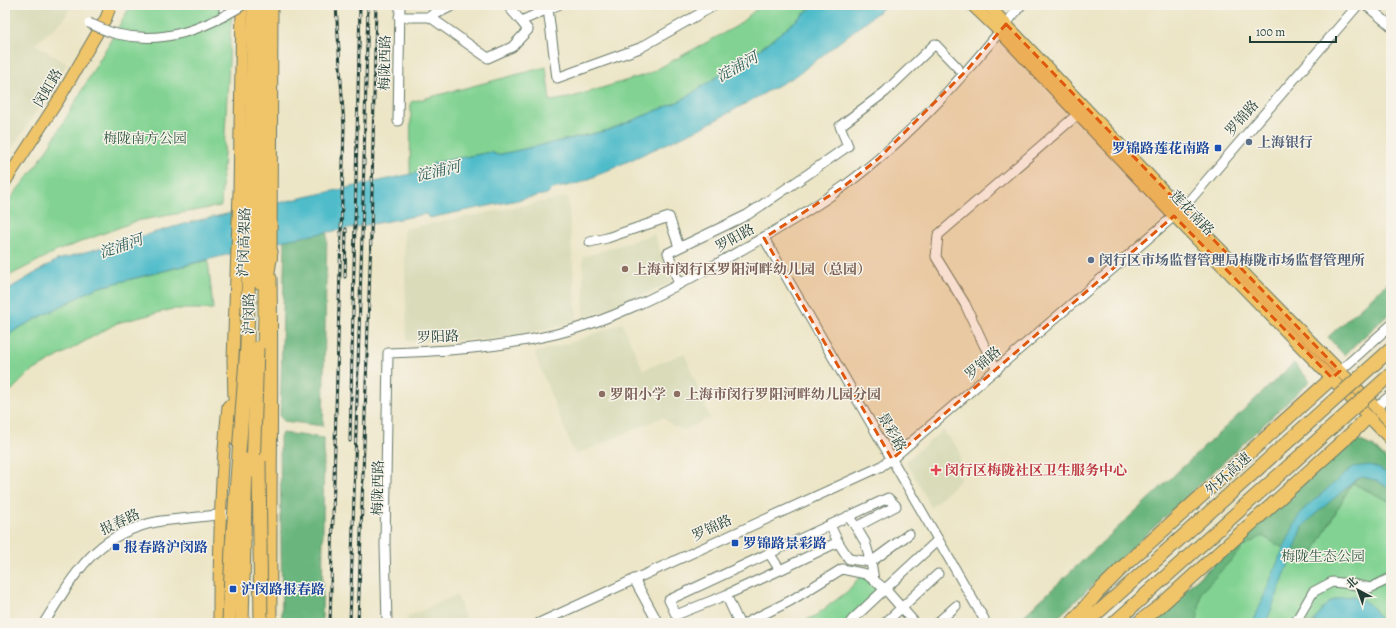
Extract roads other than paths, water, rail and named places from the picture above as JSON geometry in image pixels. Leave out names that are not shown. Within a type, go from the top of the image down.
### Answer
[{"type":"highway","name":"沪闵高架路","points":[[250,623],[254,5]]},
{"type":"highway","name":"沪闵高架路","points":[[242,623],[246,460],[262,188],[264,5]]},
{"type":"highway","name":"沪闵路","points":[[256,623],[264,512],[262,418],[265,292],[271,252]]},
{"type":"highway","points":[[229,623],[232,547],[252,347]]},
{"type":"highway","points":[[252,347],[261,623]]},
{"type":"highway","name":"外环高速","points":[[1086,623],[1391,348]]},
{"type":"highway","points":[[1114,623],[1391,374]]},
{"type":"highway","points":[[1072,623],[1097,593],[1127,563],[1336,375]]},
{"type":"highway","points":[[1138,623],[1355,430],[1372,413]]},
{"type":"highway","name":"沪闵路","points":[[235,623],[236,513]]},
{"type":"main road","name":"闵虹路","points":[[5,182],[59,99],[106,18],[111,5]]},
{"type":"main road","name":"沪闵路","points":[[236,513],[233,360],[239,192],[243,5]]},
{"type":"main road","name":"沪闵路","points":[[271,252],[272,5]]},
{"type":"main road","name":"莲花南路","points":[[972,5],[1003,28],[1372,413],[1391,440]]},
{"type":"main road","name":"莲花南路","points":[[988,5],[1003,28],[1078,114],[1178,212]]},
{"type":"main road","points":[[219,623],[220,515],[223,452],[233,360]]},
{"type":"main road","name":"莲花南路","points":[[1372,413],[1391,423]]},
{"type":"main road","points":[[264,512],[271,623]]},
{"type":"street","points":[[224,5],[224,16]]},
{"type":"street","points":[[89,23],[116,34],[136,37],[155,37],[197,29],[243,5]]},
{"type":"street","name":"梅陇西路","points":[[398,122],[400,5]]},
{"type":"street","points":[[430,17],[442,5]]},
{"type":"street","points":[[399,17],[430,17],[454,5]]},
{"type":"street","points":[[430,17],[488,58],[512,47],[528,30],[507,5]]},
{"type":"street","points":[[521,21],[558,5]]},
{"type":"street","points":[[548,9],[557,78],[640,48],[715,5]]},
{"type":"street","name":"罗阳路","points":[[391,353],[485,348],[558,334],[603,319],[648,300],[764,238],[843,187],[878,159],[908,132],[941,99],[1021,5]]},
{"type":"street","name":"罗锦路","points":[[539,623],[880,467],[905,450],[1178,212],[1358,5]]},
{"type":"street","points":[[1366,5],[1391,26]]},
{"type":"street","points":[[679,284],[668,253],[747,215],[848,146],[840,126],[885,92],[935,44],[958,68]]},
{"type":"street","points":[[997,370],[984,346],[965,304],[936,257],[938,235],[1078,114]]},
{"type":"street","points":[[590,242],[669,217],[679,248]]},
{"type":"street","name":"景彩路","points":[[764,238],[984,619]]},
{"type":"street","points":[[1336,375],[1389,327]]},
{"type":"street","points":[[1389,327],[1385,334],[1385,338],[1391,348]]},
{"type":"street","name":"梅陇西路","points":[[386,623],[385,545],[391,353]]},
{"type":"street","points":[[1372,413],[1391,395]]},
{"type":"street","name":"梅陇西路","points":[[389,450],[393,623]]},
{"type":"street","points":[[838,542],[726,595],[676,615],[669,600],[888,498],[896,506],[856,527]]},
{"type":"street","name":"报春路","points":[[44,623],[80,569],[101,546],[114,537],[149,523],[236,513],[264,512]]},
{"type":"street","points":[[848,516],[865,542],[871,562],[874,580]]},
{"type":"street","points":[[830,525],[838,542],[849,559],[871,562],[909,534]]},
{"type":"street","points":[[850,623],[938,540]]},
{"type":"street","points":[[769,553],[780,570]]},
{"type":"street","points":[[746,623],[790,601],[842,569],[866,574],[885,589],[915,623]]},
{"type":"street","points":[[884,623],[938,574]]},
{"type":"street","points":[[1295,623],[1313,592],[1332,582],[1370,588],[1391,578]]},
{"type":"street","points":[[634,579],[658,623]]},
{"type":"street","points":[[726,595],[739,623]]},
{"type":"street","points":[[937,623],[956,606]]},
{"type":"water","name":"淀浦河","points":[[815,5],[887,5],[797,75],[703,127],[580,183],[552,189],[547,194],[429,218],[426,214],[285,240],[96,288],[17,329],[5,338],[5,291],[57,260],[195,221],[430,170],[433,163],[491,152],[497,155],[609,130],[680,101],[763,47]]},
{"type":"water","points":[[1370,465],[1380,469],[1391,477],[1391,489],[1375,480],[1362,477],[1357,479],[1312,517],[1303,527],[1266,623],[1253,623],[1280,556],[1299,515],[1305,508],[1353,467]]},
{"type":"water","points":[[1353,596],[1367,603],[1376,613],[1381,623],[1313,623],[1328,603]]},
{"type":"railway","points":[[330,623],[344,127],[336,5]]},
{"type":"railway","points":[[350,441],[360,5]]},
{"type":"railway","points":[[350,623],[368,5]]},
{"type":"railway","points":[[358,623],[371,236],[376,5]]},
{"type":"railway","points":[[345,277],[346,229]]},
{"type":"place","name":"上海银行","points":[[1249,142]]},
{"type":"place","name":"罗锦路莲花南路","points":[[1218,148]]},
{"type":"place","name":"闵行区市场监督管理局梅陇市场监督管理所","points":[[1091,260]]},
{"type":"place","name":"上海市闵行区罗阳河畔幼儿园（总园）","points":[[625,269]]},
{"type":"place","name":"罗阳小学","points":[[602,394]]},
{"type":"place","name":"上海市闵行罗阳河畔幼儿园分园","points":[[677,394]]},
{"type":"place","name":"闵行区梅陇社区卫生服务中心","points":[[936,470]]},
{"type":"place","name":"罗锦路景彩路","points":[[735,543]]},
{"type":"place","name":"报春路沪闵路","points":[[116,547]]},
{"type":"place","name":"沪闵路报春路","points":[[233,589]]},
{"type":"park label","name":"梅陇南方公园","points":[[145,138]]},
{"type":"park label","name":"梅陇生态公园","points":[[1323,556]]}]
